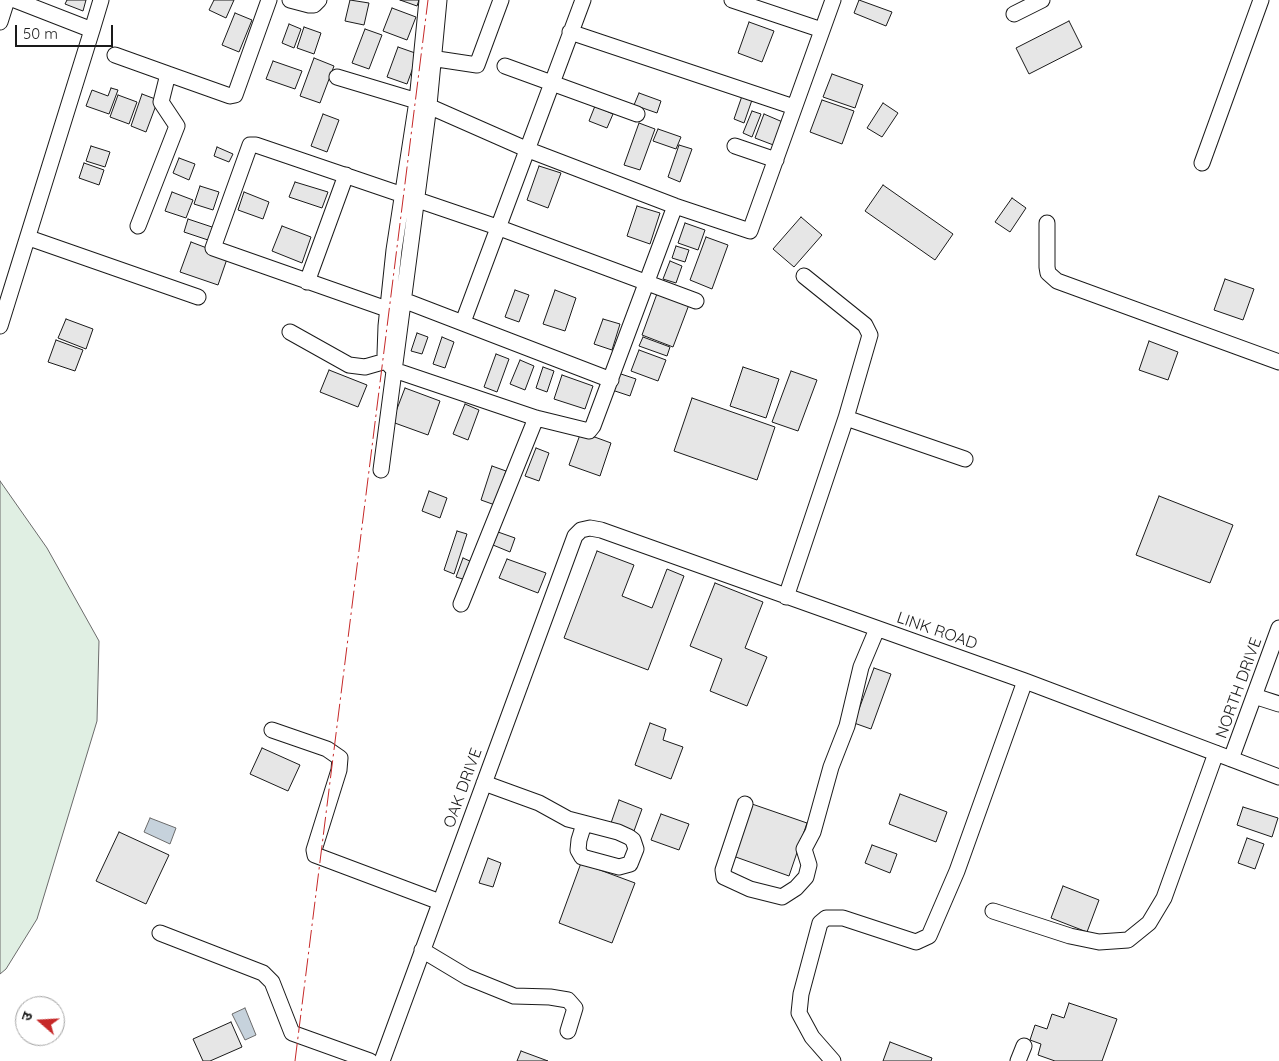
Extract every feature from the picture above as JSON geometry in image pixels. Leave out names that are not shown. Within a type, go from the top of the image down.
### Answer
[{"type":"street","points":[[0,22],[7,0]]},
{"type":"street","points":[[15,0],[92,30]]},
{"type":"street","points":[[0,326],[29,238],[101,0]]},
{"type":"street","points":[[114,55],[230,96],[235,95],[269,0]]},
{"type":"street","points":[[290,0],[314,5],[319,0]]},
{"type":"street","points":[[381,470],[390,366],[409,197],[423,103],[427,57],[427,0]]},
{"type":"street","points":[[427,57],[439,0]]},
{"type":"street","points":[[427,57],[477,65],[501,0]]},
{"type":"street","points":[[463,322],[582,0]]},
{"type":"street","points":[[732,0],[822,30]]},
{"type":"street","points":[[337,77],[423,103],[526,149],[676,206],[750,231],[832,0]]},
{"type":"street","points":[[1014,14],[1042,0]]},
{"type":"street","points":[[1202,163],[1261,0]]},
{"type":"street","points":[[570,32],[794,107]]},
{"type":"street","points":[[505,66],[638,114]]},
{"type":"street","points":[[138,226],[177,126],[161,102],[168,74]]},
{"type":"street","points":[[610,380],[463,322],[397,308],[308,282],[213,248],[247,147],[256,145],[346,175],[497,227],[696,301]]},
{"type":"street","points":[[735,146],[776,160]]},
{"type":"street","points":[[308,282],[346,175]]},
{"type":"street","points":[[290,332],[349,365],[365,367],[390,366],[536,418],[589,431],[594,426],[676,206]]},
{"type":"street","points":[[1048,223],[1047,267],[1048,273],[1057,281],[1279,362]]},
{"type":"street","points":[[29,238],[198,297]]},
{"type":"street","points":[[786,597],[846,418],[870,335],[865,325],[804,276]]},
{"type":"street","points":[[461,604],[536,418]]},
{"type":"street","points":[[846,418],[965,459]]},
{"type":"street","name":"LINK ROAD","points":[[581,530],[590,528],[601,530],[1025,681],[1279,777]]},
{"type":"street","name":"OAK DRIVE","points":[[382,1061],[575,536],[581,530]]},
{"type":"street","points":[[745,804],[723,870],[724,877],[776,898],[782,897],[796,888],[806,877],[809,866],[804,850],[813,832],[821,800],[847,726],[861,667],[877,628]]},
{"type":"street","name":"NORTH DRIVE","points":[[1231,759],[1279,628]]},
{"type":"street","points":[[833,1061],[812,1037],[799,1013],[801,994],[820,923],[826,918],[843,918],[916,942],[929,936],[957,871],[1025,681]]},
{"type":"street","points":[[1254,696],[1279,704]]},
{"type":"street","points":[[272,730],[327,749],[340,758],[340,770],[314,850],[315,855],[440,902]]},
{"type":"street","points":[[993,911],[1070,936],[1099,942],[1128,940],[1149,923],[1164,898],[1216,753]]},
{"type":"street","points":[[484,783],[532,800],[568,819],[584,824]]},
{"type":"street","points":[[160,933],[263,973],[272,982],[292,1033],[370,1061]]},
{"type":"street","points":[[422,950],[467,977],[514,996],[550,997],[568,1000],[575,1008],[568,1031]]},
{"type":"street","points":[[1018,1061],[1024,1046]]},
{"type":"green space","points":[[0,481],[47,548],[99,641],[97,721],[37,919],[6,969],[0,974]]},
{"type":"shaded area","points":[[150,818],[176,828],[170,844],[144,832]]},
{"type":"shaded area","points":[[245,1008],[256,1035],[245,1040],[232,1014]]},
{"type":"building","points":[[67,0],[86,0],[83,11],[65,4]]},
{"type":"building","points":[[214,0],[234,0],[226,18],[209,10]]},
{"type":"building","points":[[350,0],[369,3],[364,25],[345,21]]},
{"type":"building","points":[[400,0],[419,0],[417,6]]},
{"type":"building","points":[[859,0],[892,12],[886,26],[854,13]]},
{"type":"building","points":[[392,8],[416,17],[407,40],[383,31]]},
{"type":"building","points":[[235,13],[252,20],[239,52],[222,45]]},
{"type":"building","points":[[1069,21],[1082,47],[1029,74],[1016,48]]},
{"type":"building","points":[[749,22],[774,31],[762,62],[738,53]]},
{"type":"building","points":[[289,24],[301,29],[294,48],[282,43]]},
{"type":"building","points":[[304,27],[321,33],[314,54],[297,48]]},
{"type":"building","points":[[365,29],[382,35],[369,69],[352,63]]},
{"type":"building","points":[[398,47],[418,54],[407,84],[387,77]]},
{"type":"building","points":[[314,58],[334,66],[320,103],[300,96]]},
{"type":"building","points":[[273,61],[302,71],[295,89],[266,79]]},
{"type":"building","points":[[832,74],[863,85],[855,108],[823,97]]},
{"type":"building","points":[[111,88],[118,90],[109,114],[86,106],[92,90],[108,96]]},
{"type":"building","points":[[639,93],[661,101],[657,113],[634,105]]},
{"type":"building","points":[[142,94],[158,100],[146,132],[131,126]]},
{"type":"building","points":[[118,95],[137,102],[129,124],[110,117]]},
{"type":"building","points":[[742,96],[752,100],[744,123],[734,119]]},
{"type":"building","points":[[822,100],[854,111],[842,144],[810,132]]},
{"type":"building","points":[[883,103],[898,113],[882,137],[867,128]]},
{"type":"building","points":[[595,106],[613,114],[607,128],[589,121]]},
{"type":"building","points":[[752,111],[761,114],[752,137],[743,133]]},
{"type":"building","points":[[323,114],[339,120],[327,152],[311,146]]},
{"type":"building","points":[[764,114],[785,123],[776,146],[755,138]]},
{"type":"building","points":[[639,123],[655,129],[640,170],[624,165]]},
{"type":"building","points":[[658,129],[681,137],[676,149],[653,141]]},
{"type":"building","points":[[679,145],[692,149],[680,182],[668,177]]},
{"type":"building","points":[[91,146],[110,152],[105,167],[86,161]]},
{"type":"building","points":[[217,147],[233,154],[229,162],[214,156]]},
{"type":"building","points":[[179,158],[195,164],[189,180],[173,173]]},
{"type":"building","points":[[84,163],[104,170],[99,185],[79,178]]},
{"type":"building","points":[[539,166],[561,173],[548,208],[527,200]]},
{"type":"building","points":[[295,182],[328,192],[322,208],[289,197]]},
{"type":"building","points":[[883,185],[953,234],[935,260],[865,211]]},
{"type":"building","points":[[200,186],[219,192],[213,210],[194,204]]},
{"type":"building","points":[[172,192],[193,200],[186,218],[165,211]]},
{"type":"building","points":[[244,192],[269,202],[263,219],[238,210]]},
{"type":"building","points":[[1012,198],[1026,208],[1010,232],[995,222]]},
{"type":"building","points":[[637,206],[660,213],[650,244],[627,236]]},
{"type":"building","points":[[801,217],[822,235],[794,267],[773,249]]},
{"type":"building","points":[[188,219],[215,228],[211,241],[184,232]]},
{"type":"building","points":[[685,223],[705,230],[698,250],[678,243]]},
{"type":"building","points":[[282,226],[311,237],[302,263],[272,251]]},
{"type":"building","points":[[706,237],[728,245],[712,289],[690,280]]},
{"type":"building","points":[[191,242],[228,256],[218,285],[180,272]]},
{"type":"building","points":[[676,246],[689,250],[685,262],[672,258]]},
{"type":"building","points":[[670,261],[682,266],[676,283],[663,279]]},
{"type":"building","points":[[1225,279],[1254,289],[1243,320],[1214,310]]},
{"type":"building","points":[[515,290],[529,295],[519,322],[505,317]]},
{"type":"building","points":[[555,290],[576,298],[565,331],[543,324]]},
{"type":"building","points":[[658,291],[690,302],[673,347],[642,335]]},
{"type":"building","points":[[66,319],[93,329],[86,349],[58,338]]},
{"type":"building","points":[[603,319],[620,324],[612,350],[594,344]]},
{"type":"building","points":[[417,333],[428,337],[422,354],[411,351]]},
{"type":"building","points":[[442,337],[454,342],[445,368],[433,364]]},
{"type":"building","points":[[643,337],[670,347],[667,356],[639,346]]},
{"type":"building","points":[[56,340],[83,350],[75,371],[48,362]]},
{"type":"building","points":[[1149,341],[1178,352],[1168,380],[1139,370]]},
{"type":"building","points":[[639,350],[666,360],[658,381],[631,371]]},
{"type":"building","points":[[496,354],[509,359],[497,392],[484,387]]},
{"type":"building","points":[[520,360],[534,366],[525,390],[510,384]]},
{"type":"building","points":[[543,367],[554,371],[547,392],[536,388]]},
{"type":"building","points":[[743,367],[779,379],[766,418],[730,406]]},
{"type":"building","points":[[329,370],[367,385],[358,407],[320,392]]},
{"type":"building","points":[[791,371],[817,380],[798,431],[772,422]]},
{"type":"building","points":[[618,373],[636,379],[630,396],[612,390]]},
{"type":"building","points":[[562,375],[593,386],[585,409],[554,399]]},
{"type":"building","points":[[405,388],[440,401],[428,435],[392,422]]},
{"type":"building","points":[[692,398],[775,427],[757,480],[674,451]]},
{"type":"building","points":[[465,404],[479,410],[468,440],[453,434]]},
{"type":"building","points":[[581,432],[611,443],[600,476],[569,465]]},
{"type":"building","points":[[536,448],[549,453],[539,481],[525,476]]},
{"type":"building","points":[[492,466],[506,471],[495,505],[481,500]]},
{"type":"building","points":[[429,491],[447,498],[440,518],[422,511]]},
{"type":"building","points":[[1159,496],[1233,525],[1210,583],[1136,555]]},
{"type":"building","points":[[457,531],[467,534],[454,574],[444,570]]},
{"type":"building","points":[[498,532],[515,538],[510,552],[493,545]]},
{"type":"building","points":[[597,551],[634,565],[622,596],[652,608],[667,569],[684,576],[648,670],[564,638]]},
{"type":"building","points":[[463,558],[472,562],[466,580],[456,577]]},
{"type":"building","points":[[507,559],[546,573],[538,593],[499,578]]},
{"type":"building","points":[[715,583],[763,602],[745,648],[767,657],[747,706],[710,691],[722,659],[690,646]]},
{"type":"building","points":[[874,668],[891,674],[871,729],[854,723]]},
{"type":"building","points":[[650,723],[666,729],[663,740],[683,747],[671,779],[635,765]]},
{"type":"building","points":[[262,748],[300,765],[288,791],[250,774]]},
{"type":"building","points":[[900,794],[947,812],[936,842],[889,824]]},
{"type":"building","points":[[619,800],[642,809],[634,831],[611,823]]},
{"type":"building","points":[[752,804],[807,823],[789,876],[733,856]]},
{"type":"building","points":[[1243,807],[1278,818],[1272,837],[1237,825]]},
{"type":"building","points":[[661,814],[689,824],[679,850],[651,840]]},
{"type":"building","points":[[119,832],[169,855],[146,904],[96,881]]},
{"type":"building","points":[[1247,838],[1264,844],[1255,869],[1238,863]]},
{"type":"building","points":[[872,845],[897,854],[890,873],[865,863]]},
{"type":"building","points":[[488,858],[501,863],[493,887],[479,883]]},
{"type":"building","points":[[581,863],[635,883],[612,943],[559,923]]},
{"type":"building","points":[[1063,886],[1099,900],[1087,932],[1051,918]]},
{"type":"building","points":[[1069,1003],[1117,1019],[1102,1061],[1055,1061],[1038,1055],[1041,1044],[1030,1040],[1035,1025],[1047,1029],[1052,1014],[1064,1018]]},
{"type":"building","points":[[231,1022],[242,1047],[210,1061],[203,1061],[193,1039]]},
{"type":"building","points":[[890,1042],[932,1058],[931,1061],[883,1061]]},
{"type":"building","points":[[521,1051],[548,1061],[517,1061]]},
{"type":"power","points":[[295,1061],[428,0]]}]
